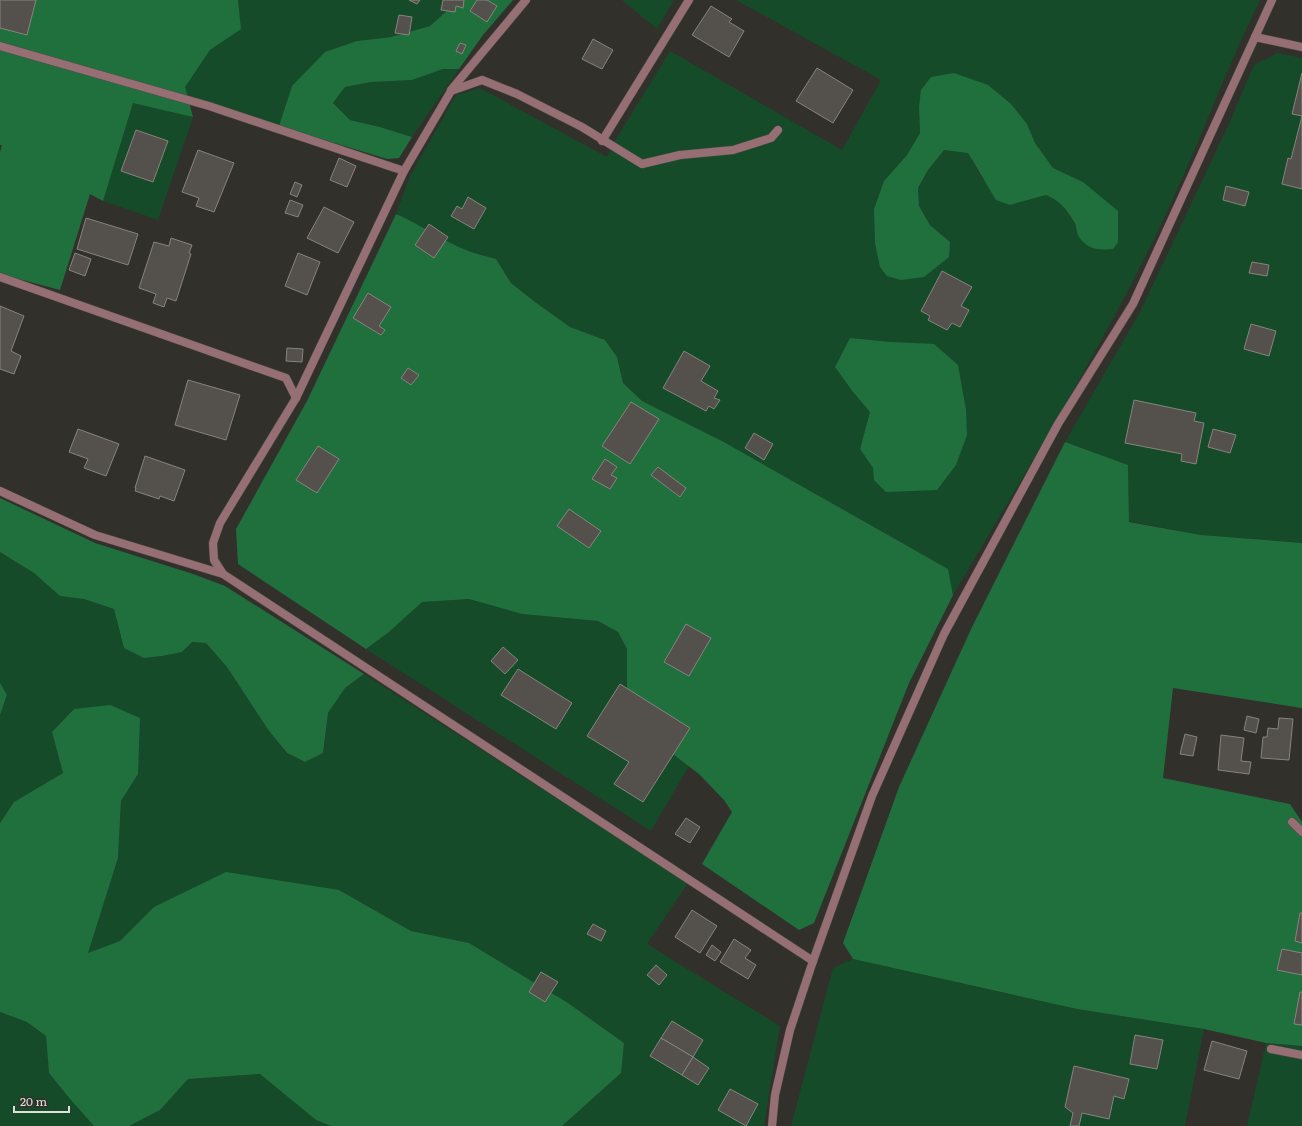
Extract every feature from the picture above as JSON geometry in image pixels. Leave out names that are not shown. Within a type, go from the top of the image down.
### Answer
[{"type":"street","points":[[223,574],[214,560],[213,549],[213,543],[220,522],[296,398],[404,171],[451,91],[526,0]]},
{"type":"street","points":[[602,141],[689,0]]},
{"type":"street","points":[[772,1126],[776,1096],[790,1030],[872,796],[944,634],[1058,424],[1133,304],[1272,0]]},
{"type":"street","points":[[1255,36],[1302,47]]},
{"type":"street","points":[[0,46],[209,106],[404,171]]},
{"type":"street","points":[[451,91],[482,80],[517,94],[582,127],[602,141],[642,164],[680,155],[733,150],[771,138],[778,130]]},
{"type":"street","points":[[0,277],[286,378],[296,398]]},
{"type":"street","points":[[0,491],[95,535],[223,574],[813,962]]},
{"type":"street","points":[[1292,822],[1302,832]]},
{"type":"street","points":[[1271,1049],[1302,1055]]},
{"type":"green space","points":[[0,0],[238,0],[241,29],[210,50],[185,87],[193,117],[133,103],[103,201],[90,194],[60,290],[0,274],[0,152],[2,145],[0,145]]},
{"type":"green space","points":[[238,0],[456,0],[450,8],[430,26],[391,37],[357,41],[292,86],[279,126],[188,100],[185,87],[210,50],[240,29]]},
{"type":"green space","points":[[456,0],[513,0],[483,35],[459,69],[443,69],[412,80],[371,82],[345,87],[333,103],[350,120],[412,137],[399,158],[387,159],[279,126],[292,86],[325,52],[357,41],[391,37],[430,26],[450,8]]},
{"type":"green space","points":[[622,0],[674,0],[657,29]]},
{"type":"green space","points":[[736,0],[1260,0],[1171,203],[1135,278],[1059,415],[953,595],[948,569],[722,441],[642,401],[623,383],[617,357],[605,340],[570,327],[535,302],[511,283],[496,259],[473,253],[457,246],[414,222],[396,214],[410,176],[456,95],[480,88],[607,157],[616,139],[670,51],[842,150],[881,80]],"holes":[[[919,107],[1027,124],[1035,143],[1053,168],[1083,182],[1079,237],[1074,221],[1059,202],[1046,195],[1010,205],[981,177],[968,153],[944,150],[928,170],[918,188],[919,206],[930,225],[950,242],[874,209],[884,181],[907,155],[920,133]],[[850,338],[891,342],[873,468],[860,449],[870,412],[835,367]]]},
{"type":"green space","points":[[1278,53],[1302,58],[1302,543],[1201,535],[1129,521],[1128,465],[1065,442],[1140,312],[1227,128],[1254,65]]},
{"type":"green space","points":[[443,69],[459,69],[412,137],[350,120],[333,103],[345,87],[371,82],[412,80]]},
{"type":"green space","points":[[954,73],[988,85],[1011,104],[1027,124],[1035,143],[1053,168],[1083,182],[1118,211],[1118,242],[1113,249],[1098,249],[1090,247],[1082,241],[1077,233],[1074,222],[1067,211],[1058,202],[1046,195],[1010,205],[996,200],[968,153],[944,150],[928,170],[918,188],[919,206],[930,225],[950,242],[949,257],[924,277],[901,280],[887,276],[880,267],[875,243],[874,209],[884,181],[907,155],[920,133],[919,107],[921,90],[931,77]]},
{"type":"green space","points":[[133,102],[193,117],[158,220],[103,201]]},
{"type":"green space","points":[[396,214],[414,222],[457,246],[473,253],[496,259],[511,283],[535,302],[570,327],[605,340],[617,357],[623,383],[642,401],[722,441],[948,569],[953,595],[909,683],[814,923],[799,930],[702,864],[732,812],[724,800],[699,774],[674,755],[645,744],[627,692],[627,649],[618,632],[598,621],[522,614],[469,599],[422,602],[389,632],[366,649],[238,564],[236,529],[307,401]]},
{"type":"green space","points":[[850,338],[934,344],[958,365],[966,410],[967,435],[956,465],[937,490],[886,492],[874,480],[873,468],[860,449],[870,412],[835,367]]},
{"type":"green space","points":[[1065,442],[1128,465],[1129,522],[1201,535],[1302,543],[1302,708],[1173,688],[1163,778],[1290,804],[1302,822],[1302,1046],[1266,1043],[1204,1029],[1077,1009],[853,959],[843,943],[899,787],[972,627]]},
{"type":"green space","points":[[0,498],[95,543],[193,574],[225,586],[364,674],[345,688],[328,713],[323,753],[305,762],[287,753],[269,731],[227,667],[206,643],[192,642],[182,652],[144,658],[124,648],[114,609],[84,599],[60,596],[34,573],[0,552]]},
{"type":"green space","points":[[0,552],[34,573],[60,596],[84,599],[114,609],[124,648],[144,658],[182,652],[192,642],[206,643],[227,667],[269,731],[286,753],[305,762],[323,753],[328,713],[345,688],[364,674],[688,883],[647,944],[780,1026],[764,1126],[562,1126],[621,1073],[624,1043],[568,1003],[469,943],[411,931],[339,890],[154,907],[120,941],[88,953],[118,858],[121,801],[138,774],[74,709],[52,732],[63,773],[14,802],[0,823],[0,715],[7,696],[0,683]]},
{"type":"green space","points":[[469,599],[522,614],[598,621],[618,632],[627,649],[627,692],[645,744],[674,755],[689,766],[651,831],[366,649],[389,632],[421,602]]},
{"type":"green space","points":[[0,683],[7,695],[0,715]]},
{"type":"green space","points":[[110,705],[140,718],[138,774],[121,801],[118,858],[88,953],[120,941],[154,907],[226,872],[339,890],[411,931],[469,943],[568,1003],[624,1043],[621,1073],[562,1126],[331,1126],[316,1120],[260,1074],[188,1079],[160,1110],[129,1126],[94,1126],[49,1073],[46,1036],[27,1022],[0,1012],[0,823],[14,802],[63,773],[52,732],[74,709]]},
{"type":"green space","points":[[853,959],[1076,1009],[1204,1029],[1185,1126],[791,1126],[833,968]]},
{"type":"green space","points":[[0,1012],[27,1022],[46,1036],[49,1073],[94,1126],[0,1126]]},
{"type":"green space","points":[[1266,1043],[1302,1046],[1302,1126],[1247,1126]]},
{"type":"green space","points":[[260,1074],[316,1120],[331,1126],[129,1126],[160,1110],[188,1079]]},
{"type":"building","points":[[0,0],[36,0],[27,35],[0,28]]},
{"type":"building","points":[[409,0],[420,0],[417,4]]},
{"type":"building","points":[[443,0],[464,0],[463,8],[456,6],[455,12],[441,10]]},
{"type":"building","points":[[477,0],[487,0],[497,6],[487,22],[470,11]]},
{"type":"building","points":[[711,6],[732,19],[729,22],[744,31],[729,57],[692,35]]},
{"type":"building","points":[[399,15],[412,17],[409,35],[395,33]]},
{"type":"building","points":[[593,39],[613,50],[602,69],[582,59]]},
{"type":"building","points":[[460,43],[466,45],[462,54],[456,51]]},
{"type":"building","points":[[817,68],[853,90],[833,123],[796,101]]},
{"type":"building","points":[[1302,73],[1302,116],[1292,114]]},
{"type":"building","points":[[1302,116],[1302,189],[1282,184],[1288,158],[1291,159]]},
{"type":"building","points":[[136,130],[168,141],[153,182],[121,171]]},
{"type":"building","points":[[198,150],[234,163],[214,212],[196,206],[199,198],[182,192]]},
{"type":"building","points":[[339,158],[356,166],[347,187],[330,180]]},
{"type":"building","points":[[295,182],[302,185],[297,197],[290,194]]},
{"type":"building","points":[[1226,186],[1249,192],[1245,206],[1223,200]]},
{"type":"building","points":[[468,197],[486,208],[474,229],[451,216],[457,206],[462,209]]},
{"type":"building","points":[[290,200],[303,205],[298,217],[285,213]]},
{"type":"building","points":[[324,207],[354,222],[338,253],[307,238]]},
{"type":"building","points":[[86,218],[138,234],[128,265],[77,249]]},
{"type":"building","points":[[429,224],[448,237],[434,258],[415,245]]},
{"type":"building","points":[[171,238],[192,245],[189,253],[191,254],[176,301],[167,298],[164,307],[153,303],[156,294],[139,288],[154,242],[169,246]]},
{"type":"building","points":[[75,253],[91,259],[85,276],[69,270]]},
{"type":"building","points":[[298,253],[320,262],[307,295],[285,286]]},
{"type":"building","points":[[1252,262],[1269,265],[1267,276],[1249,273]]},
{"type":"building","points":[[942,271],[972,287],[961,306],[969,310],[960,327],[952,323],[947,330],[928,320],[930,316],[921,311]]},
{"type":"building","points":[[368,293],[391,307],[379,326],[385,330],[381,335],[353,318]]},
{"type":"building","points":[[0,306],[24,316],[11,351],[21,356],[14,374],[0,369]]},
{"type":"building","points":[[1251,324],[1276,331],[1269,356],[1244,349]]},
{"type":"building","points":[[287,348],[303,349],[302,362],[286,361]]},
{"type":"building","points":[[684,351],[710,366],[701,381],[718,391],[714,398],[720,400],[714,409],[709,406],[706,411],[663,388]]},
{"type":"building","points":[[408,368],[419,375],[411,385],[401,378]]},
{"type":"building","points":[[188,380],[240,395],[226,440],[175,425]]},
{"type":"building","points":[[1134,400],[1196,413],[1194,421],[1204,423],[1196,464],[1181,461],[1182,454],[1125,443]]},
{"type":"building","points":[[631,402],[659,419],[630,464],[602,446]]},
{"type":"building","points":[[78,429],[119,444],[106,476],[84,468],[88,459],[69,452]]},
{"type":"building","points":[[1213,429],[1236,435],[1230,453],[1208,447]]},
{"type":"building","points":[[754,433],[773,444],[764,460],[745,448]]},
{"type":"building","points":[[318,446],[339,459],[317,493],[296,480]]},
{"type":"building","points":[[145,456],[185,470],[174,501],[160,496],[159,499],[135,491]]},
{"type":"building","points":[[605,459],[617,467],[611,475],[617,478],[610,489],[592,479]]},
{"type":"building","points":[[658,467],[686,488],[680,497],[651,475]]},
{"type":"building","points":[[569,509],[601,531],[589,548],[557,526]]},
{"type":"building","points":[[686,624],[711,638],[689,676],[664,662]]},
{"type":"building","points":[[503,647],[518,660],[505,674],[491,661]]},
{"type":"building","points":[[518,669],[572,703],[556,729],[501,695]]},
{"type":"building","points":[[620,684],[690,728],[643,802],[614,784],[629,762],[587,736]]},
{"type":"building","points":[[1247,716],[1259,719],[1256,733],[1244,730]]},
{"type":"building","points":[[1279,718],[1293,719],[1289,760],[1261,758],[1263,737],[1267,737],[1268,728],[1278,729]]},
{"type":"building","points":[[1185,734],[1197,737],[1193,756],[1180,754]]},
{"type":"building","points":[[1221,735],[1244,738],[1241,761],[1251,762],[1249,774],[1218,770]]},
{"type":"building","points":[[686,818],[700,827],[690,843],[675,834]]},
{"type":"building","points":[[692,910],[717,926],[700,953],[675,937]]},
{"type":"building","points":[[1300,913],[1302,913],[1302,943],[1295,941]]},
{"type":"building","points":[[593,924],[606,931],[601,941],[587,934]]},
{"type":"building","points":[[734,939],[751,950],[745,958],[756,965],[748,979],[720,962]]},
{"type":"building","points":[[712,945],[721,952],[715,961],[706,955]]},
{"type":"building","points":[[1282,949],[1302,953],[1302,975],[1277,970]]},
{"type":"building","points":[[656,965],[667,975],[659,985],[647,975]]},
{"type":"building","points":[[541,972],[558,982],[545,1002],[529,992]]},
{"type":"building","points":[[1300,992],[1302,992],[1302,1025],[1294,1024]]},
{"type":"building","points":[[672,1021],[703,1040],[693,1057],[661,1038]]},
{"type":"building","points":[[1135,1035],[1163,1040],[1157,1069],[1130,1064]]},
{"type":"building","points":[[661,1038],[693,1057],[682,1075],[650,1056]]},
{"type":"building","points":[[1212,1041],[1247,1051],[1239,1079],[1204,1070]]},
{"type":"building","points":[[693,1057],[709,1068],[698,1085],[682,1075]]},
{"type":"building","points":[[1074,1066],[1129,1079],[1124,1099],[1114,1096],[1109,1119],[1082,1113],[1079,1126],[1070,1126],[1073,1113],[1065,1107]]},
{"type":"building","points":[[730,1089],[758,1104],[746,1126],[718,1110]]}]
